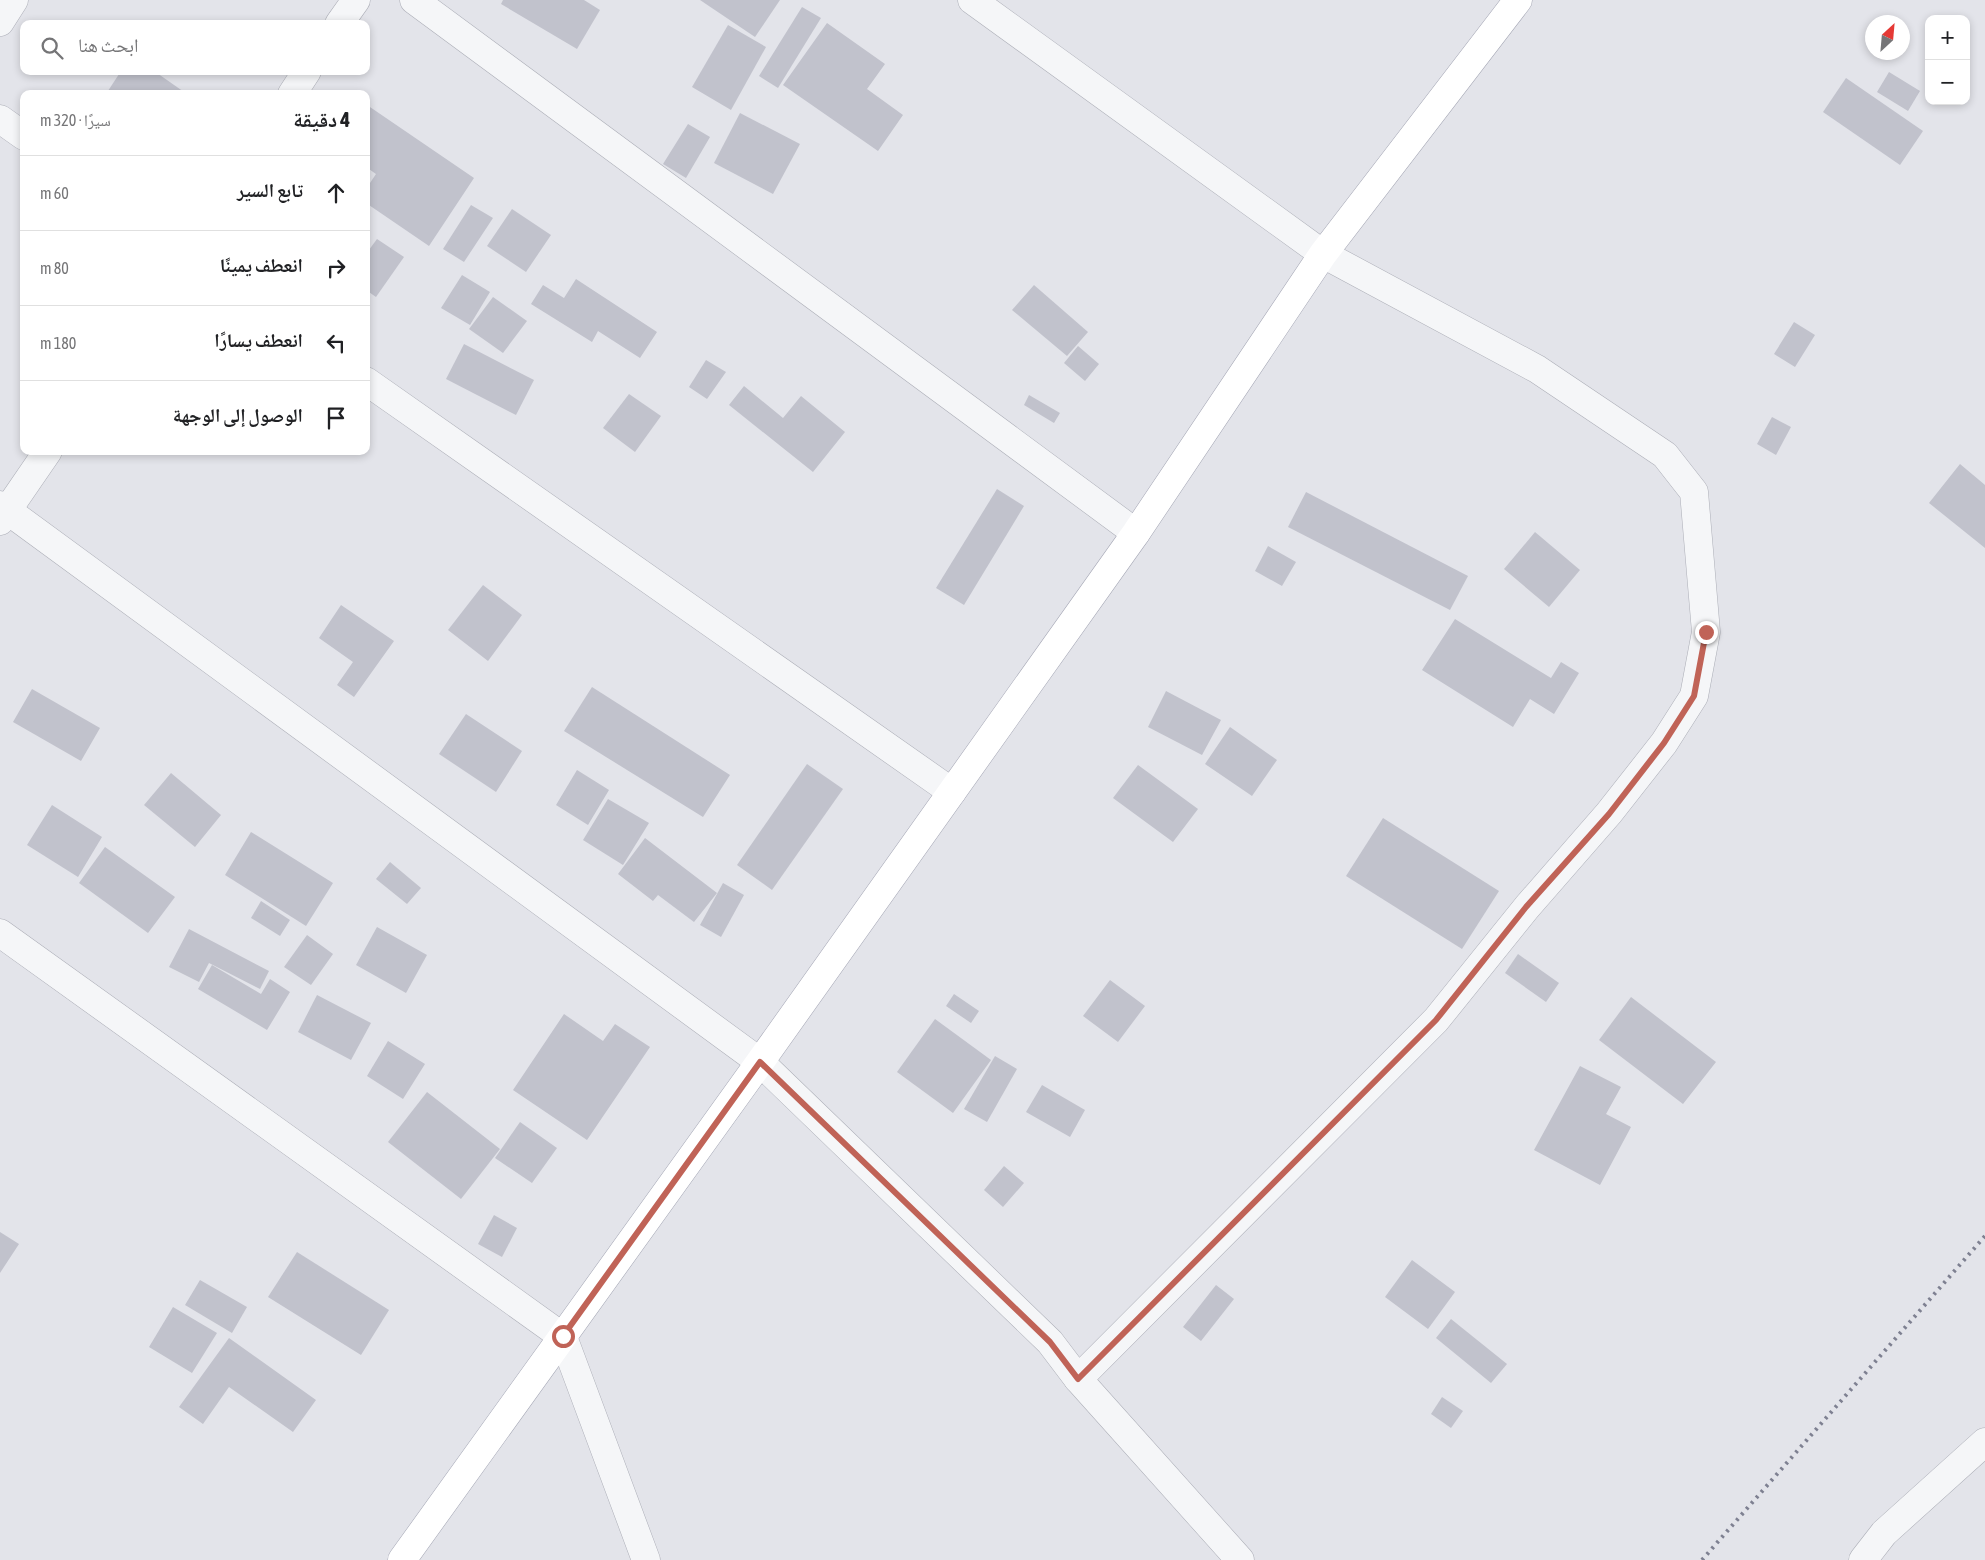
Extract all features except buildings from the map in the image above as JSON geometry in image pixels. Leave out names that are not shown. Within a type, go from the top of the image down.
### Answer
[{"type":"main road","points":[[402,1560],[1136,534],[1323,254],[1517,0]]},
{"type":"street","points":[[0,22],[14,0]]},
{"type":"street","points":[[342,20],[356,0]]},
{"type":"street","points":[[414,0],[1136,534]]},
{"type":"street","points":[[972,0],[1323,254],[1537,370],[1665,456],[1694,492],[1706,632],[1694,696],[1664,743],[1609,814],[1526,907],[1436,1020],[1078,1379]]},
{"type":"street","points":[[295,90],[304,75]]},
{"type":"street","points":[[0,119],[20,133]]},
{"type":"street","points":[[370,384],[952,792]]},
{"type":"street","points":[[45,455],[2,512],[760,1062],[1050,1342],[1078,1379],[1240,1560]]},
{"type":"street","points":[[0,933],[563,1336],[646,1560]]},
{"type":"street","points":[[1863,1560],[1884,1533],[1985,1442]]},
{"type":"railway","points":[[1702,1560],[1985,1236]]},
{"type":"route","points":[[563,1336],[760,1062],[1050,1342],[1078,1379],[1436,1020],[1526,907],[1609,814],[1664,743],[1694,696],[1706,632]]}]
